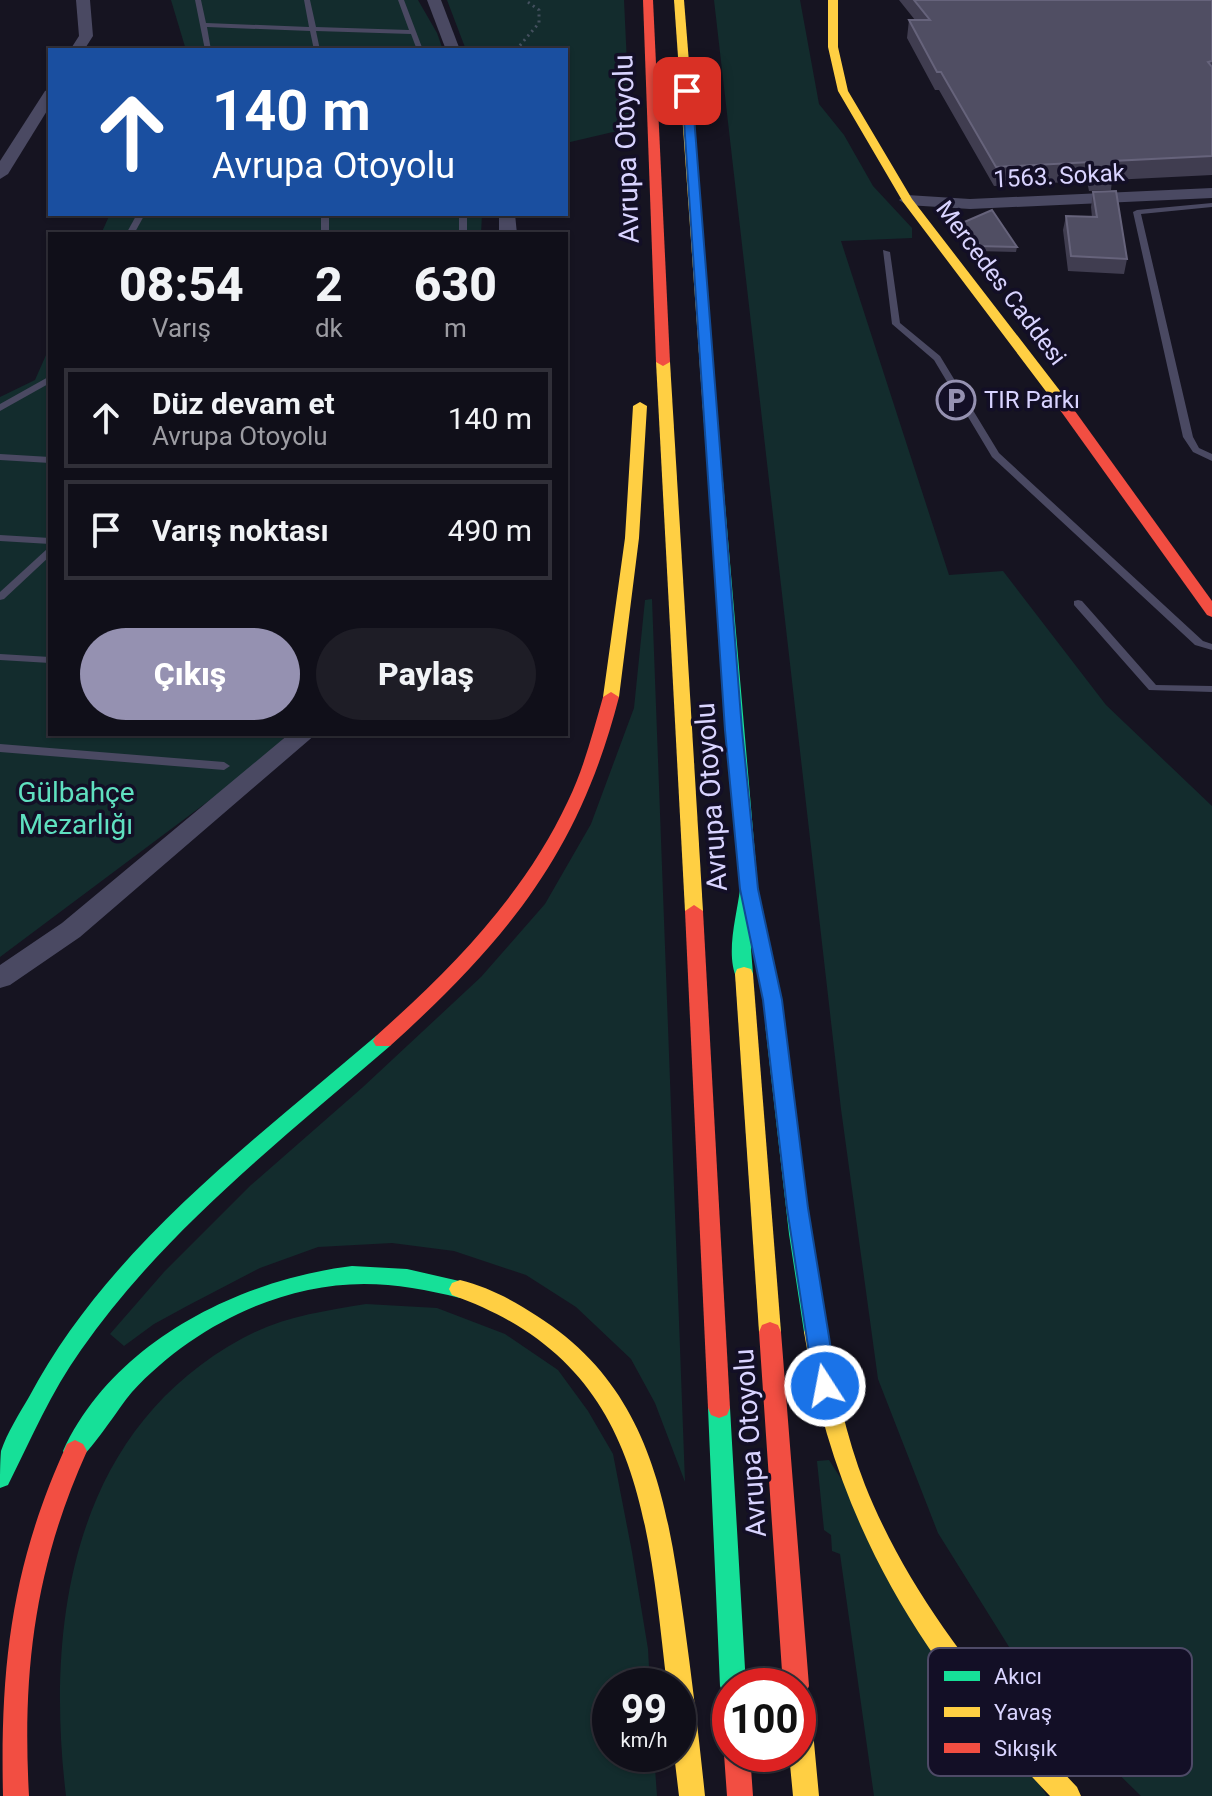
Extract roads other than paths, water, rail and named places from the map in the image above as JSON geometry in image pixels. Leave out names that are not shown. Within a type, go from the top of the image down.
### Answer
[{"type":"main road","name":"Avrupa Otoyolu","points":[[648,0],[660,286],[732,1668]]},
{"type":"main road","name":"Avrupa Otoyolu","points":[[679,0],[734,730],[749,889],[742,949],[795,1668]]},
{"type":"main road","name":"Mercedes Caddesi","points":[[833,0],[833,47],[843,91],[907,200],[1068,411],[1212,612]]},
{"type":"main road","points":[[643,340],[647,317],[660,286]]},
{"type":"main road","points":[[0,1477],[38,1402],[72,1345],[121,1285],[176,1226],[254,1153],[444,985],[492,933],[557,845],[583,793],[614,686],[633,531],[641,381]]},
{"type":"main road","points":[[749,889],[762,946]]},
{"type":"main road","points":[[773,1000],[816,1334],[839,1445],[865,1511],[945,1648]]},
{"type":"main road","points":[[16,1796],[11,1704],[22,1606],[42,1532],[61,1481],[82,1438],[131,1376],[207,1317],[294,1284],[386,1275],[435,1279],[482,1294],[515,1310],[581,1359],[614,1402],[636,1449],[658,1524],[692,1796]]},
{"type":"main road","points":[[738,1772],[740,1796]]},
{"type":"main road","points":[[804,1772],[806,1796]]},
{"type":"main road","points":[[1049,1776],[1068,1796]]},
{"type":"street","points":[[78,48],[86,36],[83,0]]},
{"type":"street","points":[[434,0],[452,48]]},
{"type":"street","points":[[0,174],[48,97]]},
{"type":"street","name":"1563. Sokak","points":[[907,200],[970,204],[1212,193]]},
{"type":"street","points":[[0,978],[71,930],[302,736]]},
{"type":"lane","points":[[198,0],[208,48]]},
{"type":"lane","points":[[307,0],[317,48]]},
{"type":"lane","points":[[401,0],[419,48]]},
{"type":"lane","points":[[203,25],[413,32]]},
{"type":"lane","points":[[1212,205],[1137,212],[1188,437],[1196,450],[1212,458]]},
{"type":"lane","points":[[886,252],[896,324],[937,358],[995,455],[1199,643],[1212,647]]},
{"type":"lane","points":[[0,408],[48,380]]},
{"type":"lane","points":[[0,457],[48,460]]},
{"type":"lane","points":[[0,538],[48,541]]},
{"type":"lane","points":[[0,597],[48,553]]},
{"type":"lane","points":[[1078,603],[1153,688],[1212,689]]},
{"type":"lane","points":[[0,657],[48,660]]},
{"type":"lane","points":[[0,748],[224,766]]},
{"type":"place","name":"TIR Parkı","points":[[956,400]]},
{"type":"park label","name":"Gülbahçe Mezarlığı","points":[[76,808]]}]
